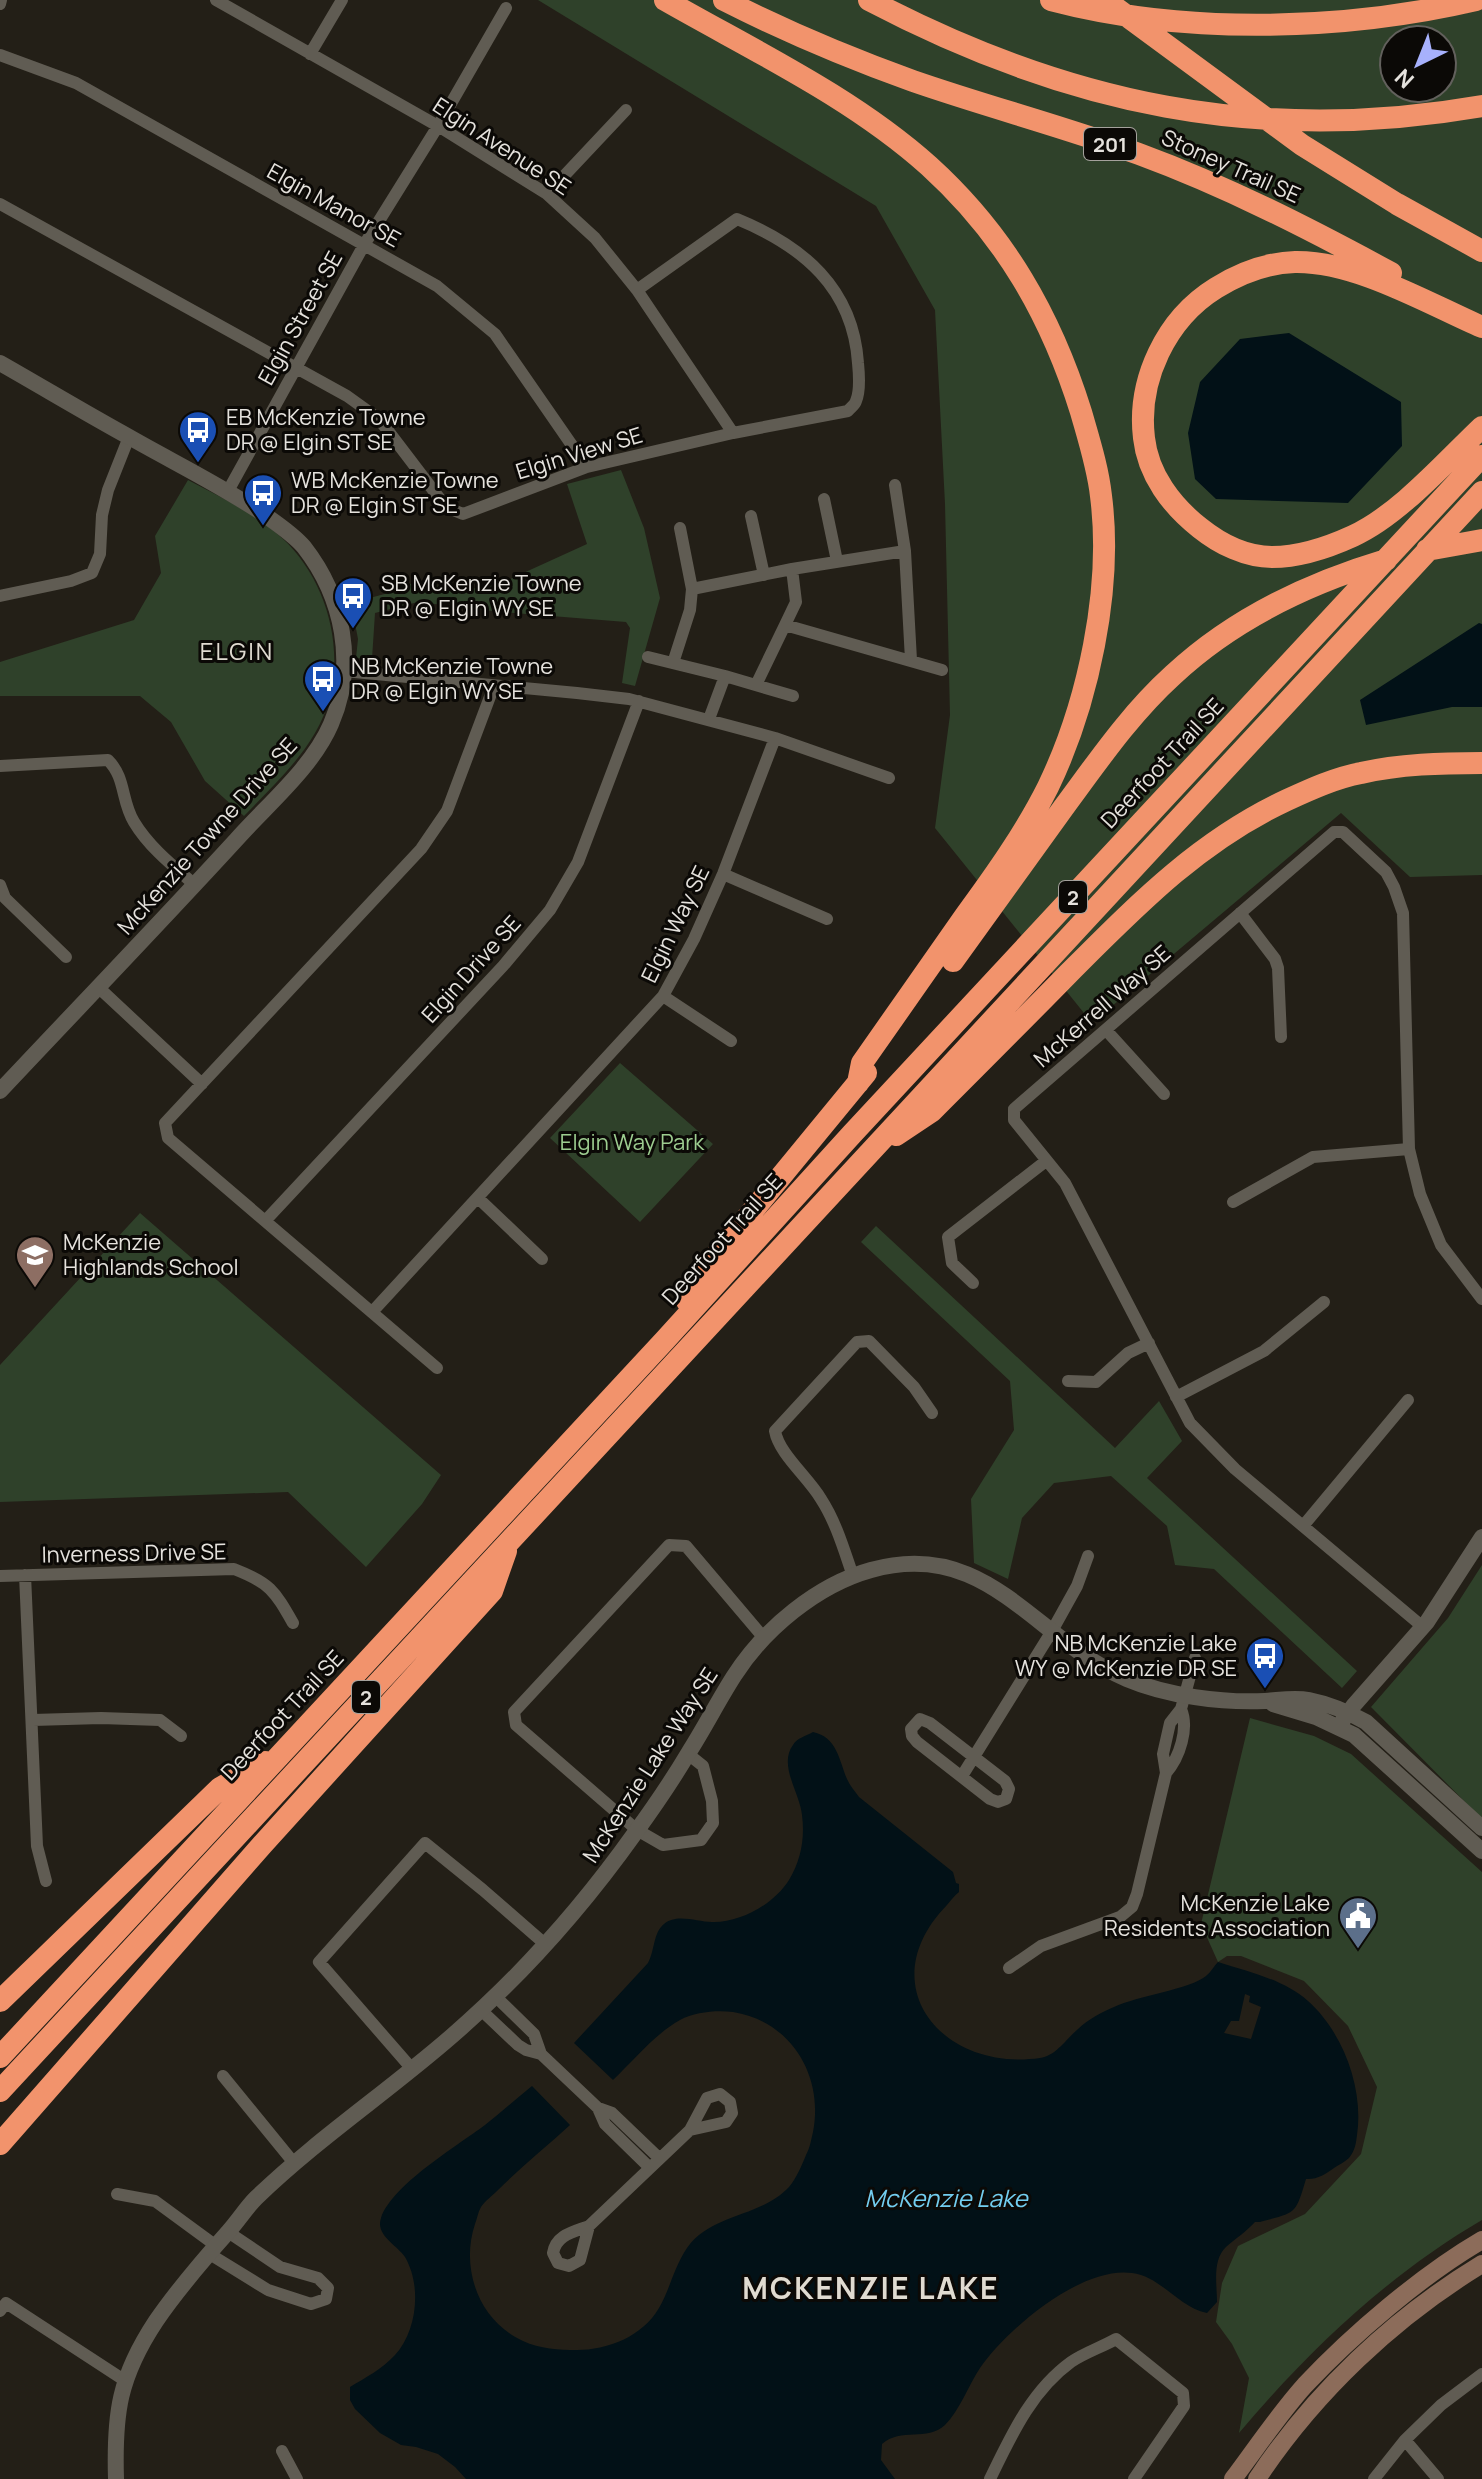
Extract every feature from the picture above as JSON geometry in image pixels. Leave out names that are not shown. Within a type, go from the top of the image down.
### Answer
[{"type":"highway","points":[[665,0],[807,80],[882,129],[928,165],[968,203],[997,238],[1028,286],[1049,327],[1067,369],[1092,449],[1101,496],[1104,546],[1099,610],[1077,719],[1047,788],[1012,851],[862,1063],[858,1083]]},
{"type":"highway","name":"Stoney Trail SE","points":[[724,0],[832,50],[912,81],[1116,146],[1182,172],[1321,236],[1482,325]]},
{"type":"highway","points":[[869,0],[960,45],[1052,79],[1121,98],[1208,114],[1332,121],[1406,117],[1482,106]]},
{"type":"highway","name":"Stoney Trail SE","points":[[1105,0],[1302,145],[1397,204],[1482,251]]},
{"type":"highway","points":[[1056,1],[1192,22],[1297,23],[1393,15],[1476,0]]},
{"type":"highway","points":[[1482,325],[1344,268],[1295,262],[1256,268],[1210,292],[1185,313],[1171,330],[1146,388],[1144,438],[1159,482],[1173,503],[1191,521],[1225,545],[1246,553],[1271,557],[1321,548],[1363,530],[1398,506],[1482,427]]},
{"type":"highway","name":"Deerfoot Trail SE","points":[[0,2057],[1482,456]]},
{"type":"highway","name":"2","points":[[4,2088],[1482,492]]},
{"type":"highway","points":[[665,1340],[709,1264],[930,991],[1122,728],[1173,675],[1221,637],[1259,613],[1324,581],[1415,552],[1480,540]]},
{"type":"highway","points":[[874,1149],[927,1116],[1144,898],[1231,829],[1315,787],[1360,773],[1406,766],[1482,763]]},
{"type":"highway","points":[[0,2144],[262,1845],[492,1591],[508,1543]]},
{"type":"highway","points":[[0,2001],[220,1788],[284,1751]]},
{"type":"main road","points":[[1233,2479],[1279,2417],[1340,2351],[1381,2314],[1482,2240]]},
{"type":"main road","points":[[1257,2479],[1319,2398],[1353,2364],[1395,2326],[1482,2264]]},
{"type":"street","name":"Elgin Avenue SE","points":[[216,0],[438,126],[547,194],[595,238],[637,290],[733,433]]},
{"type":"street","points":[[310,54],[342,0]]},
{"type":"street","name":"Elgin Street SE","points":[[228,491],[364,245],[506,8]]},
{"type":"street","name":"Elgin Manor SE","points":[[0,55],[76,83],[437,286],[495,334],[587,467]]},
{"type":"street","points":[[547,194],[626,110]]},
{"type":"street","name":"Elgin View SE","points":[[0,204],[347,396],[379,419],[446,507],[463,514],[587,467],[733,433],[848,411],[857,401],[857,344],[841,298],[817,267],[762,229],[737,219],[637,290]]},
{"type":"street","name":"McKenzie Towne Drive SE","points":[[0,363],[228,491],[303,546],[332,596],[339,615],[345,654],[342,688],[331,724],[315,752],[195,885],[1,1088]]},
{"type":"street","points":[[0,596],[71,581],[92,573],[100,554],[102,515],[108,490],[129,437]]},
{"type":"street","points":[[895,485],[905,551],[911,660]]},
{"type":"street","points":[[824,499],[837,561]]},
{"type":"street","points":[[751,516],[764,575]]},
{"type":"street","points":[[673,663],[690,610],[692,589],[680,528]]},
{"type":"street","points":[[692,589],[905,551]]},
{"type":"street","points":[[756,685],[796,602],[792,569]]},
{"type":"street","points":[[785,625],[942,670]]},
{"type":"street","points":[[648,657],[793,696]]},
{"type":"street","points":[[344,671],[639,701],[775,738],[889,778]]},
{"type":"street","points":[[709,719],[725,676]]},
{"type":"street","points":[[437,1368],[168,1138],[165,1123],[421,849],[447,811],[494,686]]},
{"type":"street","name":"Elgin Drive SE","points":[[266,1220],[503,966],[550,910],[578,862],[639,701]]},
{"type":"street","name":"Elgin Way SE","points":[[373,1311],[663,996],[694,939],[723,874],[775,738]]},
{"type":"street","points":[[0,766],[108,760],[119,771],[134,822],[156,851],[195,885]]},
{"type":"street","name":"McKerrell Way SE","points":[[1423,1627],[1235,1469],[1190,1423],[1065,1183],[1014,1120],[1014,1109],[1334,832],[1343,832],[1386,872],[1403,913],[1409,1149],[1420,1194],[1441,1245],[1482,1299]]},
{"type":"street","points":[[723,874],[827,919]]},
{"type":"street","points":[[0,885],[5,898],[66,957]]},
{"type":"street","points":[[1240,913],[1275,959],[1278,968],[1281,1037]]},
{"type":"street","points":[[98,987],[202,1084]]},
{"type":"street","points":[[663,996],[731,1041]]},
{"type":"street","points":[[1106,1030],[1164,1094]]},
{"type":"street","points":[[1233,1202],[1313,1157],[1409,1149]]},
{"type":"street","points":[[973,1283],[952,1263],[948,1237],[1046,1161]]},
{"type":"street","points":[[478,1198],[542,1259]]},
{"type":"street","points":[[1176,1397],[1264,1351],[1324,1302]]},
{"type":"street","points":[[853,1576],[825,1505],[777,1443],[775,1431],[857,1342],[869,1341],[914,1387],[932,1413]]},
{"type":"street","points":[[1068,1381],[1096,1382],[1128,1353],[1149,1343]]},
{"type":"street","points":[[1303,1526],[1408,1400]]},
{"type":"street","points":[[1344,1719],[1423,1627],[1482,1537]]},
{"type":"street","points":[[688,1754],[703,1766],[712,1801],[713,1823],[701,1840],[663,1845],[637,1830],[516,1725],[514,1712],[669,1545],[686,1546],[764,1638]]},
{"type":"street","points":[[962,1776],[1052,1631],[1077,1586],[1088,1556]]},
{"type":"street","name":"McKenzie Lake Way SE","points":[[116,2479],[115,2429],[124,2380],[155,2322],[212,2249],[252,2201],[294,2163],[413,2070],[481,2010],[545,1944],[593,1891],[637,1830],[688,1754],[734,1675],[764,1638],[807,1602],[853,1576],[898,1565],[949,1568],[991,1584],[1076,1650],[1112,1672],[1182,1702],[1307,1699],[1344,1719],[1366,1722],[1473,1828],[1482,1851]]},
{"type":"street","name":"Inverness Drive SE","points":[[0,1576],[234,1569],[261,1580],[279,1598],[293,1623]]},
{"type":"street","points":[[25,1575],[37,1846],[46,1881]]},
{"type":"street","points":[[1009,1968],[1041,1946],[1129,1911],[1137,1894],[1166,1773],[1163,1758],[1171,1720],[1182,1702],[1195,1658]]},
{"type":"street","points":[[920,1719],[927,1721],[974,1757],[1008,1784],[1007,1797],[1001,1801],[993,1800],[962,1776],[914,1739],[911,1731],[913,1724],[920,1719]]},
{"type":"street","points":[[33,1720],[160,1720],[181,1736]]},
{"type":"street","points":[[413,2070],[319,1962],[425,1843],[545,1944]]},
{"type":"street","points":[[495,1996],[531,2030],[541,2054],[598,2108],[612,2113],[659,2158]]},
{"type":"street","points":[[481,2010],[518,2045],[541,2054]]},
{"type":"street","points":[[223,2076],[294,2163]]},
{"type":"street","points":[[598,2108],[603,2122],[649,2167]]},
{"type":"street","points":[[589,2226],[690,2130]]},
{"type":"street","points":[[117,2194],[155,2201],[212,2249],[268,2290],[311,2304],[326,2299],[328,2288],[318,2278],[280,2267],[228,2232]]},
{"type":"street","points":[[0,2311],[6,2303],[124,2380]]},
{"type":"street","points":[[990,2479],[1021,2418],[1044,2386],[1072,2361],[1116,2339],[1183,2393],[1184,2406],[1134,2479]]},
{"type":"street","points":[[1374,2479],[1405,2440],[1441,2405],[1482,2374]]},
{"type":"street","points":[[1405,2440],[1438,2479]]},
{"type":"street","points":[[282,2451],[297,2479]]},
{"type":"green space","points":[[538,0],[1482,0],[1482,875],[1410,877],[1341,813],[1092,1023],[935,828],[950,715],[945,504],[935,310],[876,206]]},
{"type":"green space","points":[[621,470],[644,528],[660,598],[635,686],[622,683],[630,628],[626,622],[418,602],[375,613],[372,659],[356,658],[358,639],[351,603],[392,592],[408,584],[464,590],[499,584],[587,544],[567,484]]},
{"type":"green space","points":[[188,480],[249,513],[282,538],[300,557],[314,580],[332,630],[333,683],[315,733],[291,766],[244,816],[205,781],[171,722],[140,696],[0,696],[0,662],[134,620],[161,573],[155,536]]},
{"type":"green space","name":"Elgin Way Park","points":[[620,1063],[713,1144],[640,1222],[550,1138]]},
{"type":"green space","points":[[140,1213],[441,1475],[422,1504],[366,1567],[288,1492],[0,1502],[0,1365]]},
{"type":"green space","points":[[876,1226],[1115,1448],[1159,1401],[1182,1441],[1147,1478],[1357,1671],[1342,1688],[1214,1569],[1175,1565],[1167,1526],[1111,1476],[1054,1483],[1022,1518],[1008,1579],[974,1563],[971,1499],[1014,1430],[1010,1381],[861,1242]]},
{"type":"green space","points":[[1482,1565],[1482,1819],[1371,1707],[1448,1618]]},
{"type":"green space","points":[[1250,1718],[1314,1736],[1351,1754],[1482,1872],[1482,2220],[1414,2265],[1352,2316],[1293,2372],[1239,2433],[1249,2378],[1232,2344],[1216,2322],[1222,2283],[1238,2246],[1305,2214],[1361,2154],[1377,2087],[1348,2026],[1304,1981],[1241,1956],[1227,1956],[1218,1962],[1201,1924]]},
{"type":"water","points":[[1289,333],[1401,402],[1402,446],[1348,503],[1216,499],[1195,479],[1188,433],[1200,382],[1240,339]]},
{"type":"water","points":[[1479,623],[1482,624],[1482,707],[1452,707],[1366,725],[1360,700]]},
{"type":"water","name":"McKenzie Lake","points":[[813,1732],[832,1744],[848,1782],[859,1797],[953,1872],[959,1884],[959,1892],[925,1935],[915,1964],[916,1992],[928,2016],[947,2037],[973,2051],[1004,2059],[1046,2057],[1100,2014],[1124,2003],[1199,1981],[1218,1962],[1288,1987],[1308,2001],[1331,2029],[1348,2062],[1357,2099],[1357,2135],[1351,2155],[1324,2174],[1306,2179],[1292,2211],[1255,2222],[1226,2247],[1217,2266],[1217,2302],[1207,2313],[1187,2305],[1152,2280],[1132,2273],[1112,2273],[1091,2279],[1047,2303],[992,2352],[945,2425],[930,2433],[897,2436],[882,2444],[881,2460],[895,2479],[466,2479],[438,2454],[401,2445],[380,2433],[355,2409],[350,2400],[350,2387],[395,2355],[408,2334],[415,2308],[414,2281],[410,2269],[405,2257],[381,2230],[381,2218],[387,2205],[411,2180],[532,2086],[570,2125],[483,2205],[471,2241],[470,2258],[472,2276],[485,2307],[508,2332],[529,2344],[556,2349],[600,2348],[633,2334],[659,2308],[683,2255],[697,2237],[723,2221],[764,2205],[794,2180],[813,2132],[813,2091],[799,2054],[772,2027],[754,2017],[733,2012],[692,2015],[662,2032],[613,2080],[574,2043],[648,1963],[658,1932],[664,1924],[675,1919],[712,1922],[734,1919],[765,1904],[783,1889],[797,1865],[803,1832],[800,1806],[789,1770],[789,1753],[797,1741]]},
{"type":"pier","points":[[1245,1994],[1250,1996],[1249,2002],[1261,2007],[1251,2039],[1224,2033],[1231,2021],[1239,2021]]},
{"type":"place","name":"EB McKenzie Towne DR @ Elgin ST SE","points":[[198,464]]},
{"type":"place","name":"WB McKenzie Towne DR @ Elgin ST SE","points":[[263,527]]},
{"type":"place","name":"SB McKenzie Towne DR @ Elgin WY SE","points":[[353,630]]},
{"type":"place","name":"NB McKenzie Towne DR @ Elgin WY SE","points":[[323,713]]},
{"type":"place","name":"McKenzie Highlands School","points":[[35,1289]]},
{"type":"place","name":"NB McKenzie Lake WY @ McKenzie DR SE","points":[[1265,1690]]},
{"type":"place","name":"McKenzie Lake Residents Association","points":[[1358,1950]]},
{"type":"district","name":"ELGIN","points":[[237,650]]},
{"type":"district","name":"MCKENZIE LAKE","points":[[871,2287]]}]
